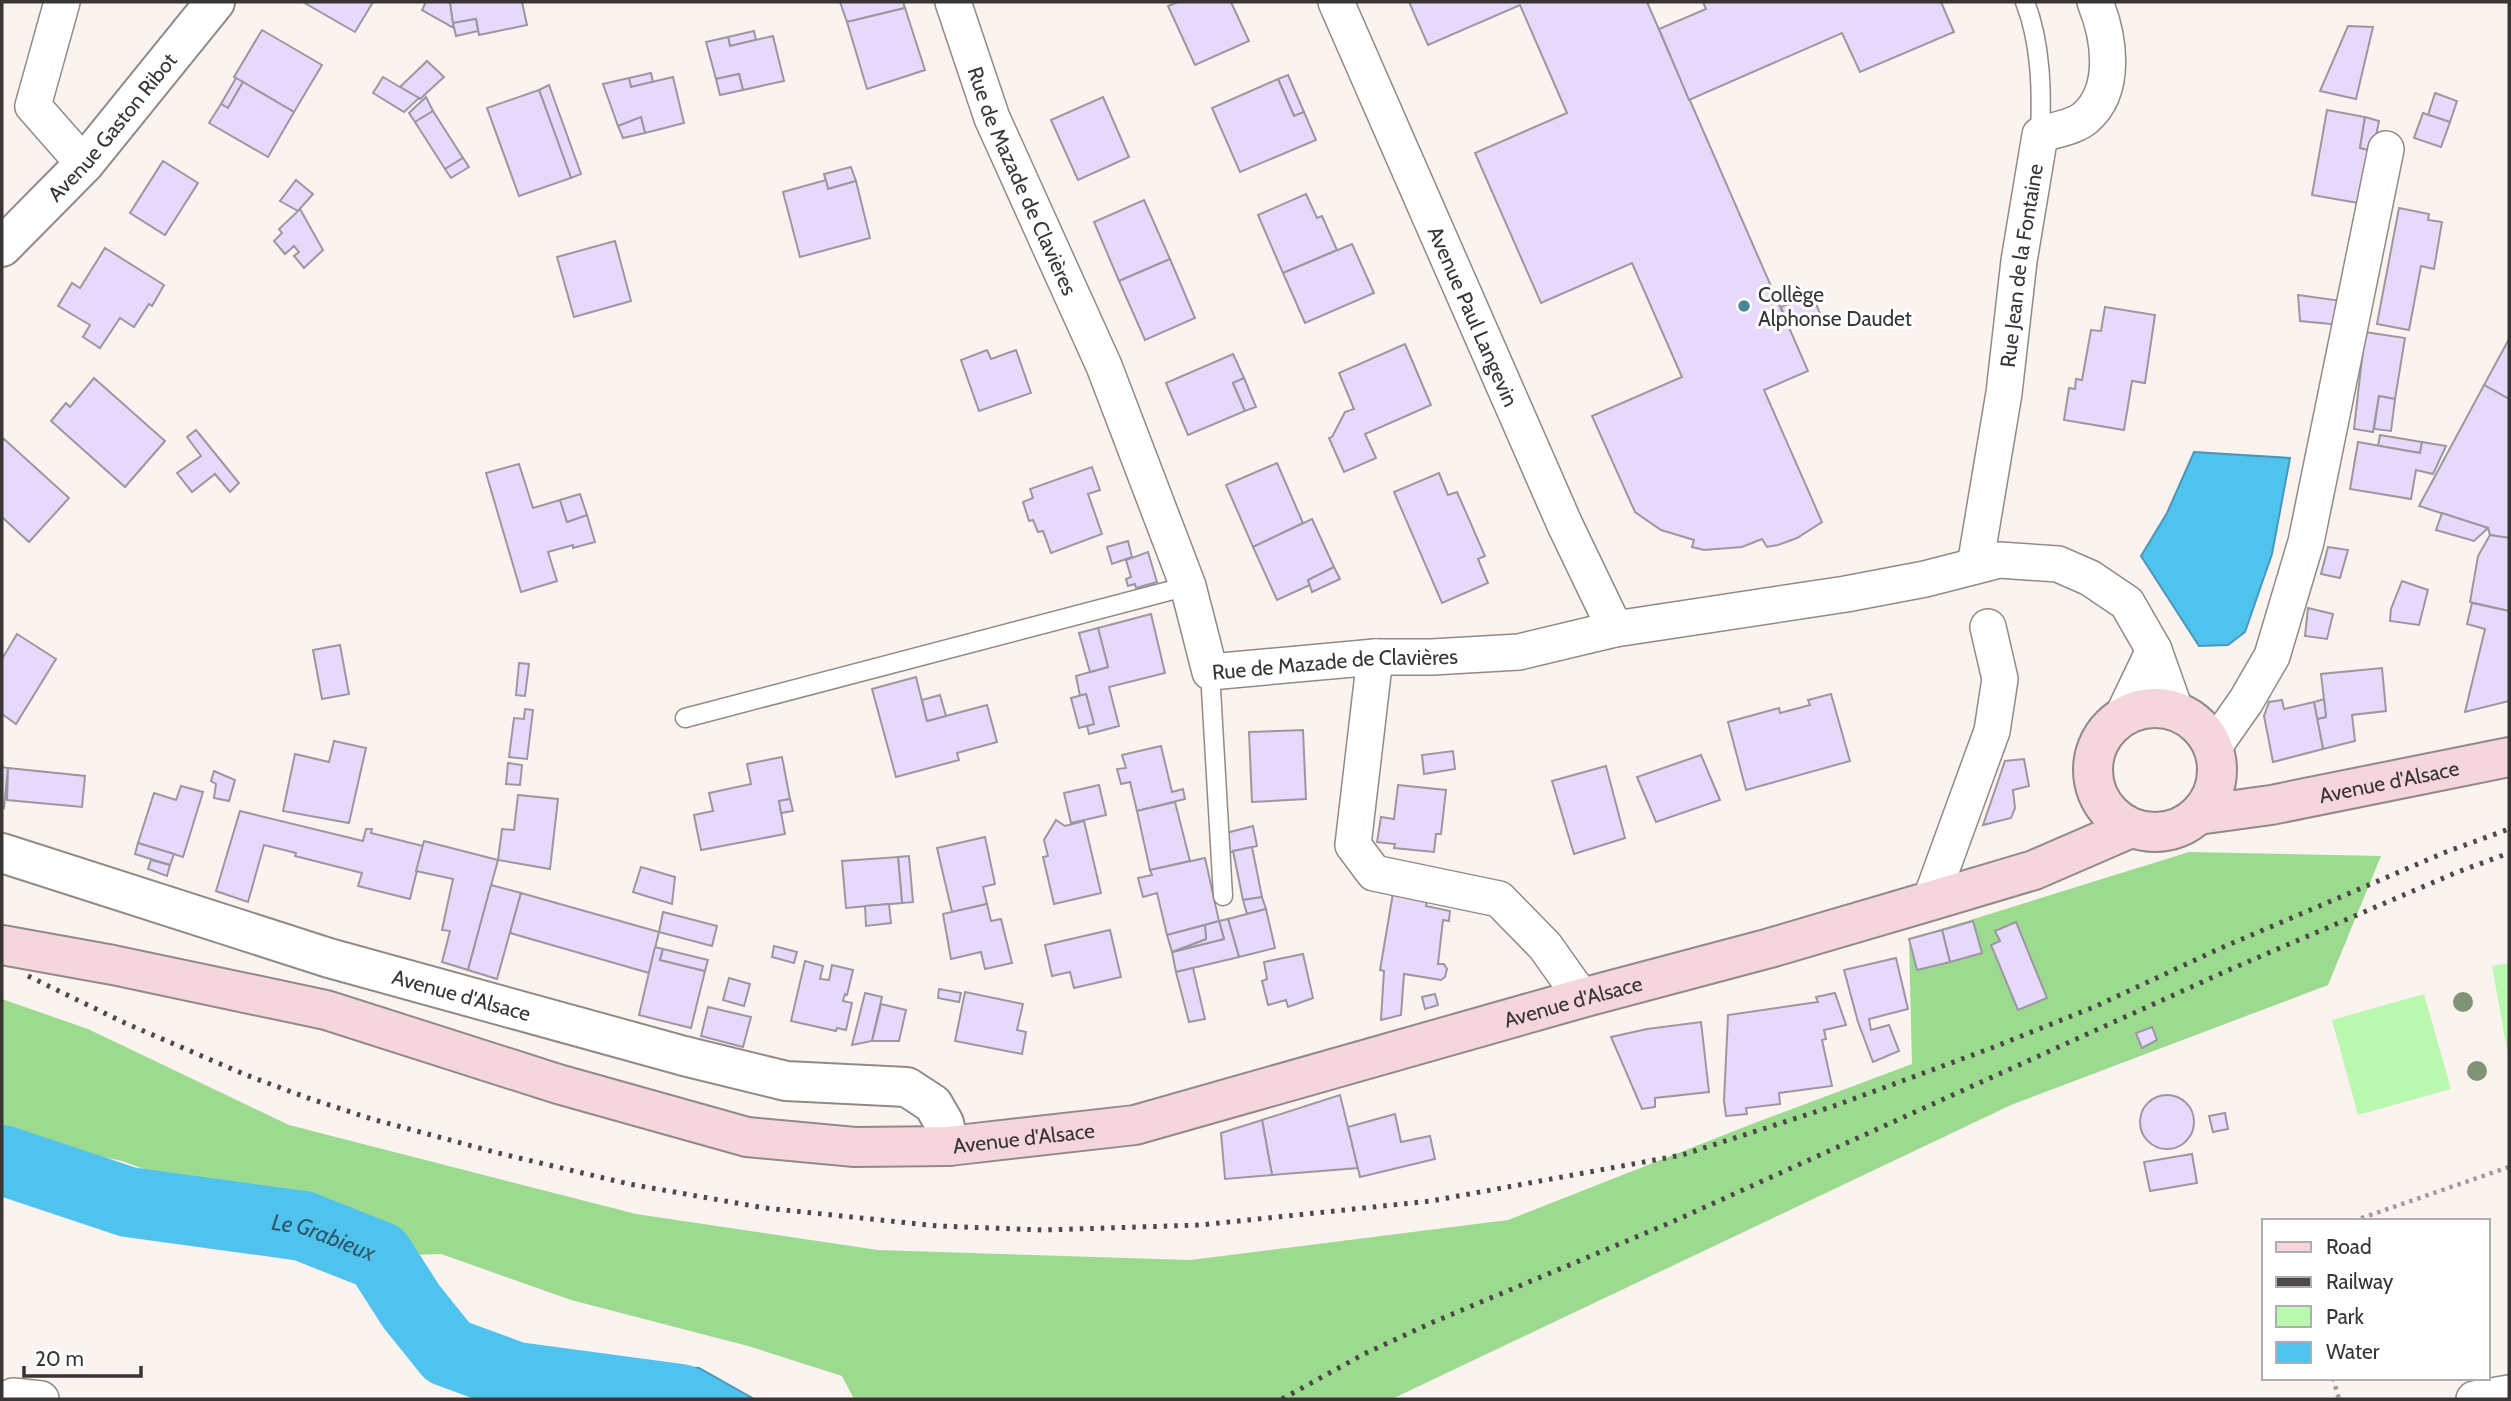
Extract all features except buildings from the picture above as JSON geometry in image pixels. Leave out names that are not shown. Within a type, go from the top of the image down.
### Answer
[{"type":"main road","points":[[2131,828],[2115,817],[2102,803],[2095,785],[2093,766],[2097,747],[2107,730],[2122,717],[2139,710],[2158,708],[2199,737],[2271,805]]},
{"type":"main road","points":[[2198,815],[2212,792],[2199,737]]},
{"type":"main road","name":"Avenue d'Alsace","points":[[949,1146],[1135,1125],[1582,998],[1770,948],[2035,870],[2131,828],[2148,832],[2167,831],[2198,815],[2271,805],[2509,757]]},
{"type":"main road","points":[[2075,851],[2095,785]]},
{"type":"main road","points":[[2,945],[113,965],[326,1010],[558,1084],[747,1137],[855,1147],[949,1146]]},
{"type":"street","points":[[62,2],[33,106],[84,164]]},
{"type":"street","name":"Avenue Gaston Ribot","points":[[2,247],[84,164],[215,2]]},
{"type":"street","name":"Rue de Mazade de Clavières","points":[[953,2],[992,118],[1104,366],[1188,586],[1210,672],[1375,657],[1519,652],[1615,629],[1846,594],[1925,579],[1987,563],[2058,564],[2090,578],[2127,603],[2199,737]]},
{"type":"street","name":"Avenue Paul Langevin","points":[[1336,2],[1559,513],[1615,629]]},
{"type":"street","name":"Rue Jean de la Fontaine","points":[[1987,563],[2019,261],[2040,135],[2084,120],[2101,100],[2108,66],[2105,25],[2095,2]]},
{"type":"street","points":[[2199,737],[2246,701],[2272,656],[2306,542],[2386,149]]},
{"type":"street","points":[[1930,901],[1992,731],[2000,680],[1988,627]]},
{"type":"street","points":[[2122,717],[2154,650]]},
{"type":"street","points":[[1375,657],[1353,845],[1374,873],[1499,899],[1545,946],[1582,998]]},
{"type":"street","name":"Avenue d'Alsace","points":[[2,853],[329,958],[684,1056],[786,1081],[907,1087],[933,1104],[944,1123],[949,1146]]},
{"type":"street","points":[[2473,1399],[2509,1393]]},
{"type":"lane","points":[[2025,2],[2032,19],[2042,97],[2040,135]]},
{"type":"lane","points":[[685,718],[1188,586]]},
{"type":"lane","points":[[1210,672],[1223,895]]},
{"type":"path","points":[[2359,1219],[2509,1167]]},
{"type":"path","points":[[2334,1380],[2339,1399]]},
{"type":"green space","points":[[2189,852],[2381,856],[2328,985],[2011,1105],[1392,1399],[854,1399],[842,1376],[748,1346],[571,1300],[441,1254],[379,1256],[122,1161],[2,1137],[2,999],[88,1029],[289,1125],[636,1214],[878,1250],[1190,1260],[1508,1220],[1912,1064],[1909,939]]},
{"type":"green space","points":[[2509,963],[2509,1061],[2492,966]]},
{"type":"green space","points":[[2424,994],[2451,1089],[2358,1115],[2332,1020]]},
{"type":"water","points":[[2194,452],[2290,458],[2272,554],[2245,632],[2228,645],[2199,646],[2141,556],[2167,513]]},
{"type":"water","points":[[448,1352],[513,1362],[699,1368],[754,1399],[561,1399],[485,1386]]},
{"type":"waterway","name":"Le Grabieux","points":[[2,1160],[128,1202],[303,1226],[379,1256],[411,1306],[448,1352],[516,1377],[680,1399]]},
{"type":"railway","points":[[28,976],[125,1023],[246,1075],[308,1098],[372,1119],[498,1153],[629,1184],[765,1208],[938,1226],[1043,1230],[1200,1225],[1431,1201],[1682,1155],[1834,1106],[1989,1049],[2094,1007],[2221,948],[2446,852],[2509,829]]},
{"type":"railway","points":[[1282,1399],[1364,1354],[1431,1323],[1672,1222],[2231,969],[2455,873],[2509,853]]},
{"type":"place","name":"Collège Alphonse Daudet","points":[[1744,306]]}]
